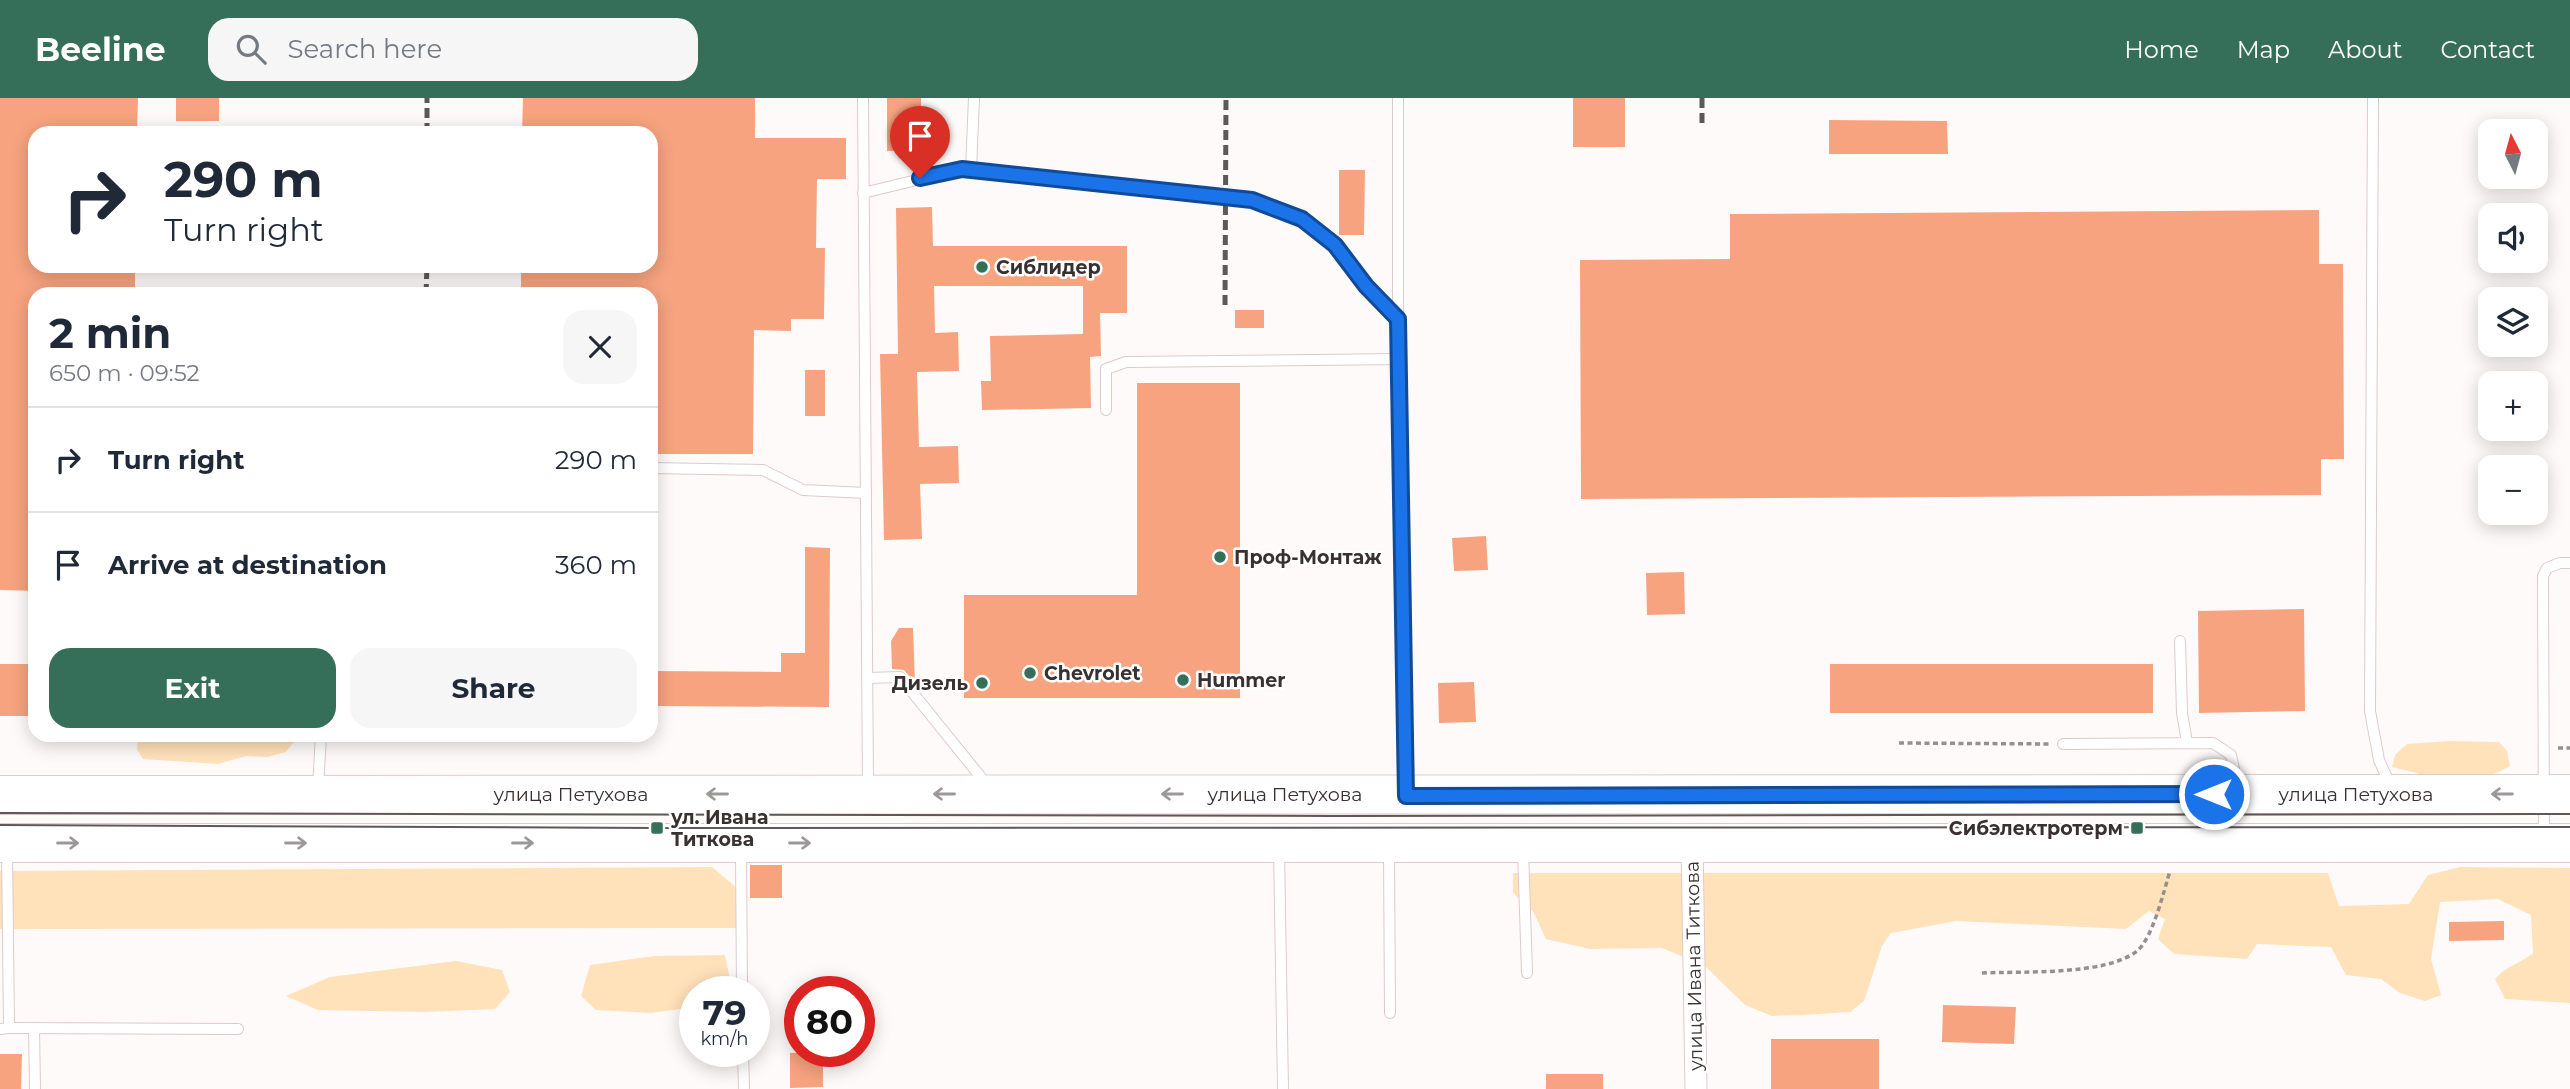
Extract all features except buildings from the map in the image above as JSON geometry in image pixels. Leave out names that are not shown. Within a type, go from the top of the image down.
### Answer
[{"type":"highway","points":[[457,794],[466,814],[462,843]]},
{"type":"highway","points":[[615,794],[611,814],[615,843]]},
{"type":"highway","name":"улица Петухова","points":[[0,795],[2556,794]]},
{"type":"highway","points":[[4,843],[2557,843]]},
{"type":"street","name":"улица Ивана Титкова","points":[[1692,843],[1696,1089]]},
{"type":"lane","points":[[863,98],[868,794]]},
{"type":"lane","points":[[971,170],[974,98]]},
{"type":"lane","points":[[1398,98],[1398,319],[1406,796]]},
{"type":"lane","points":[[2373,98],[2370,711],[2379,760],[2386,778],[2386,794]]},
{"type":"lane","points":[[863,193],[962,169],[1252,200],[1302,219],[1335,245],[1366,286],[1398,319]]},
{"type":"lane","points":[[1106,410],[1106,369],[1126,362],[1399,359]]},
{"type":"lane","points":[[658,468],[763,470],[803,490],[866,493]]},
{"type":"lane","points":[[2557,843],[2556,794],[2541,722],[2543,576],[2547,568],[2560,563],[2570,563]]},
{"type":"lane","points":[[2180,641],[2182,713],[2187,742]]},
{"type":"lane","points":[[868,678],[900,677],[994,794]]},
{"type":"lane","points":[[318,795],[321,742]]},
{"type":"lane","points":[[2063,744],[2213,743],[2231,755],[2239,794]]},
{"type":"lane","points":[[4,843],[5,1028],[238,1029]]},
{"type":"lane","points":[[740,843],[743,976]]},
{"type":"lane","points":[[1279,843],[1283,1089]]},
{"type":"lane","points":[[1389,843],[1390,1013]]},
{"type":"lane","points":[[1523,843],[1527,973]]},
{"type":"lane","points":[[34,1028],[35,1089]]},
{"type":"lane","points":[[743,1067],[744,1089]]},
{"type":"path","points":[[1899,743],[2063,744]]},
{"type":"path","points":[[1982,973],[2099,968],[2138,950],[2155,919],[2179,843]]},
{"type":"shaded area","points":[[2448,741],[2499,742],[2507,751],[2510,766],[2488,777],[2424,775],[2392,767],[2395,755],[2407,744]]},
{"type":"shaded area","points":[[138,742],[294,742],[286,752],[267,757],[246,756],[218,764],[143,759],[137,750]]},
{"type":"shaded area","points":[[712,867],[738,889],[739,928],[0,929],[0,871]]},
{"type":"shaded area","points":[[2460,867],[2570,868],[2570,1003],[2505,999],[2495,979],[2503,971],[2533,954],[2531,915],[2498,899],[2440,902],[2431,959],[2441,995],[2425,1001],[2400,993],[2381,979],[2346,975],[2331,947],[2257,944],[2247,959],[2174,954],[2158,939],[2165,919],[2149,911],[2126,929],[1956,921],[1891,933],[1882,946],[1864,1001],[1850,1012],[1772,1016],[1745,1005],[1705,966],[1662,948],[1590,949],[1546,939],[1533,911],[1513,893],[1513,873],[2328,873],[2339,906],[2409,904],[2428,875]]},
{"type":"shaded area","points":[[725,955],[729,976],[679,976],[679,1009],[651,1013],[596,1010],[581,996],[590,965],[654,956]]},
{"type":"shaded area","points":[[456,961],[502,970],[510,992],[495,1009],[425,1012],[318,1010],[286,996],[330,977]]},
{"type":"tram line","points":[[0,813],[1333,816],[2570,814]]},
{"type":"tram line","points":[[0,825],[657,828],[2570,827]]},
{"type":"railway","points":[[427,98],[427,126]]},
{"type":"railway","points":[[1225,305],[1226,98]]},
{"type":"railway","points":[[1702,98],[1702,127]]},
{"type":"railway","points":[[426,287],[427,273]]},
{"type":"place","name":"Сиблидер","points":[[982,267]]},
{"type":"place","name":"Проф-Монтаж","points":[[1220,557]]},
{"type":"place","name":"Chevrolet","points":[[1030,673]]},
{"type":"place","name":"Hummer","points":[[1183,680]]},
{"type":"place","name":"Дизель","points":[[982,683]]},
{"type":"place","name":"ул. Ивана Титкова","points":[[657,828]]},
{"type":"place","name":"Сибэлектротерм","points":[[2137,828]]},
{"type":"route","points":[[920,178],[962,169],[1252,200],[1302,219],[1335,245],[1366,286],[1398,319],[1406,796],[2214,794]]}]
